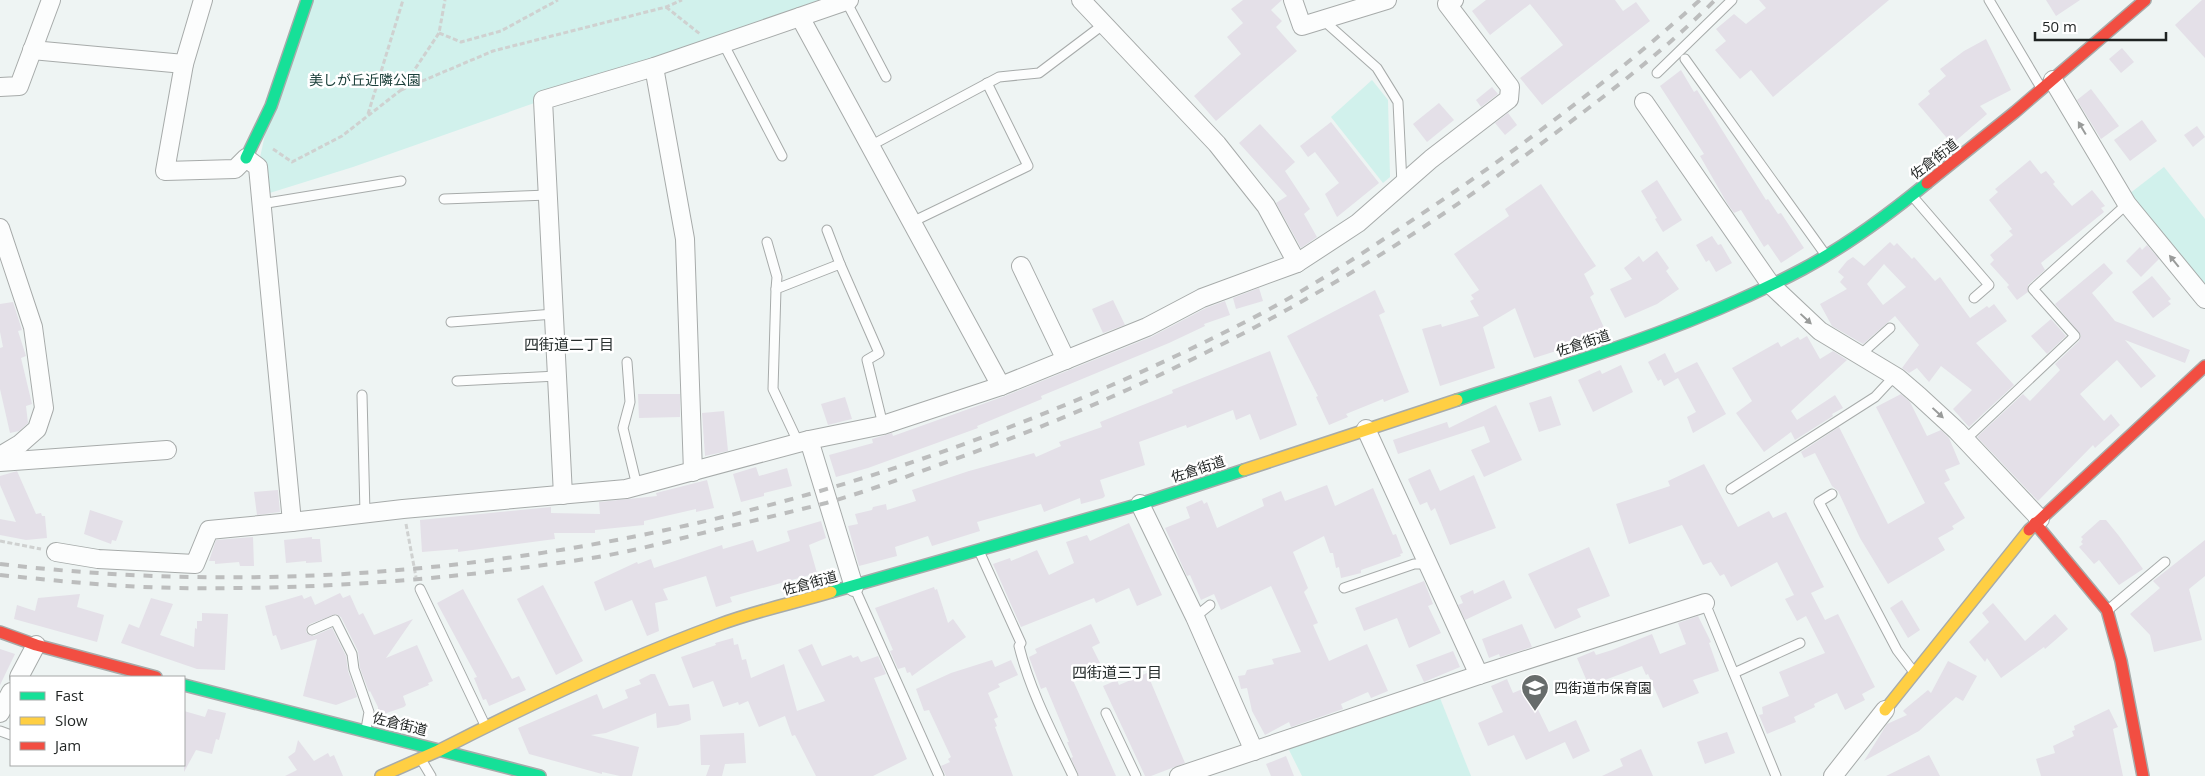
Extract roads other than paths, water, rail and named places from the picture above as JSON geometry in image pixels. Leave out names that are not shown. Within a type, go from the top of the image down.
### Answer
[{"type":"main road","points":[[246,158],[271,106],[307,0]]},
{"type":"main road","name":"佐倉街道","points":[[185,685],[440,750],[486,726],[666,644],[720,624],[1140,504],[1631,343],[1704,315],[1772,285],[1827,256],[1912,196],[1966,153],[2145,0]]},
{"type":"main road","points":[[1885,710],[2038,521],[2205,366]]},
{"type":"main road","points":[[2038,521],[2107,610],[2121,661],[2143,776]]},
{"type":"main road","points":[[0,632],[36,645],[152,676]]},
{"type":"main road","points":[[381,776],[440,750],[540,776]]},
{"type":"street","points":[[0,87],[19,86],[51,0]]},
{"type":"street","points":[[203,0],[184,64],[165,171],[234,169],[246,158],[258,167],[292,522]]},
{"type":"street","points":[[563,495],[543,100],[654,67],[848,0]]},
{"type":"street","points":[[1081,0],[1217,144],[1266,206],[1297,264]]},
{"type":"street","points":[[1293,0],[1302,26],[1387,0]]},
{"type":"street","points":[[56,552],[98,559],[195,564],[208,530],[403,509],[626,489],[804,442],[883,425],[1001,386],[1147,327],[1202,298],[1297,264],[1358,223],[1431,159],[1509,99],[1510,87],[1447,4],[1454,0]]},
{"type":"street","points":[[800,17],[1001,386]]},
{"type":"street","points":[[32,50],[184,64]]},
{"type":"street","points":[[654,67],[685,239],[693,472]]},
{"type":"street","points":[[2047,84],[2127,204],[2205,299]]},
{"type":"street","points":[[1644,102],[1772,285],[1820,331],[1892,375],[1926,402],[1965,440],[2038,521]]},
{"type":"street","points":[[0,228],[34,327],[44,408],[37,429],[20,444],[0,456]]},
{"type":"street","points":[[1021,266],[1066,360]]},
{"type":"street","points":[[1366,429],[1479,676]]},
{"type":"street","points":[[804,442],[854,587]]},
{"type":"street","points":[[0,462],[167,450]]},
{"type":"street","points":[[1140,504],[1195,617],[1254,751]]},
{"type":"street","points":[[1179,776],[1705,603]]},
{"type":"street","points":[[20,676],[36,645]]},
{"type":"street","points":[[0,713],[10,694]]},
{"type":"street","points":[[1833,776],[1885,710]]},
{"type":"lane","points":[[848,0],[886,77]]},
{"type":"lane","points":[[1657,73],[1732,0]]},
{"type":"lane","points":[[1989,0],[2047,84]]},
{"type":"lane","points":[[1323,20],[1377,68],[1398,102],[1402,184]]},
{"type":"lane","points":[[870,146],[999,77],[1039,73],[1104,24]]},
{"type":"lane","points":[[719,45],[782,156]]},
{"type":"lane","points":[[1685,60],[1827,256]]},
{"type":"lane","points":[[912,222],[1028,166],[987,83]]},
{"type":"lane","points":[[261,204],[401,181]]},
{"type":"lane","points":[[444,199],[548,195]]},
{"type":"lane","points":[[1912,196],[1990,285],[1974,298]]},
{"type":"lane","points":[[1965,440],[2075,336],[2033,289],[2127,204]]},
{"type":"lane","points":[[827,230],[840,264],[880,353],[867,360],[883,425]]},
{"type":"lane","points":[[767,242],[776,278],[773,389],[804,442]]},
{"type":"lane","points":[[776,289],[840,264]]},
{"type":"lane","points":[[451,322],[554,314]]},
{"type":"lane","points":[[1860,355],[1890,328]]},
{"type":"lane","points":[[627,362],[630,402],[623,428],[637,486]]},
{"type":"lane","points":[[1732,489],[1875,396],[1889,382],[1892,375]]},
{"type":"lane","points":[[456,381],[557,376]]},
{"type":"lane","points":[[362,395],[365,514]]},
{"type":"lane","points":[[1832,494],[1819,502],[1896,650],[1915,673]]},
{"type":"lane","points":[[979,551],[1021,643],[1019,646],[1024,664],[1046,720],[1073,776]]},
{"type":"lane","points":[[2107,610],[2165,562]]},
{"type":"lane","points":[[1344,588],[1414,564],[1428,564]]},
{"type":"lane","points":[[854,587],[939,776]]},
{"type":"lane","points":[[420,590],[486,726]]},
{"type":"lane","points":[[1705,603],[1776,776]]},
{"type":"lane","points":[[1195,617],[1210,605]]},
{"type":"lane","points":[[312,630],[336,620],[352,654],[354,669],[369,712],[366,731]]},
{"type":"lane","points":[[1734,673],[1800,643]]},
{"type":"lane","points":[[1106,713],[1136,776]]},
{"type":"lane","points":[[420,759],[431,776]]},
{"type":"railway","points":[[0,564],[162,576],[323,575],[483,561],[641,535],[797,497],[951,449],[1101,390],[1247,321],[1308,287],[1405,225],[1519,146],[1630,61],[1700,0]]},
{"type":"railway","points":[[0,575],[111,585],[178,588],[336,585],[441,577],[546,565],[615,554],[814,506],[870,490],[1016,436],[1090,406],[1162,374],[1303,301],[1439,217],[1504,171],[1640,68],[1715,0]]},
{"type":"place","name":"四街道市保育園","points":[[1535,712]]},
{"type":"district","name":"四街道二丁目","points":[[569,345]]},
{"type":"district","name":"四街道三丁目","points":[[1117,673]]},
{"type":"park label","name":"美しが丘近隣公園","points":[[365,80]]}]
